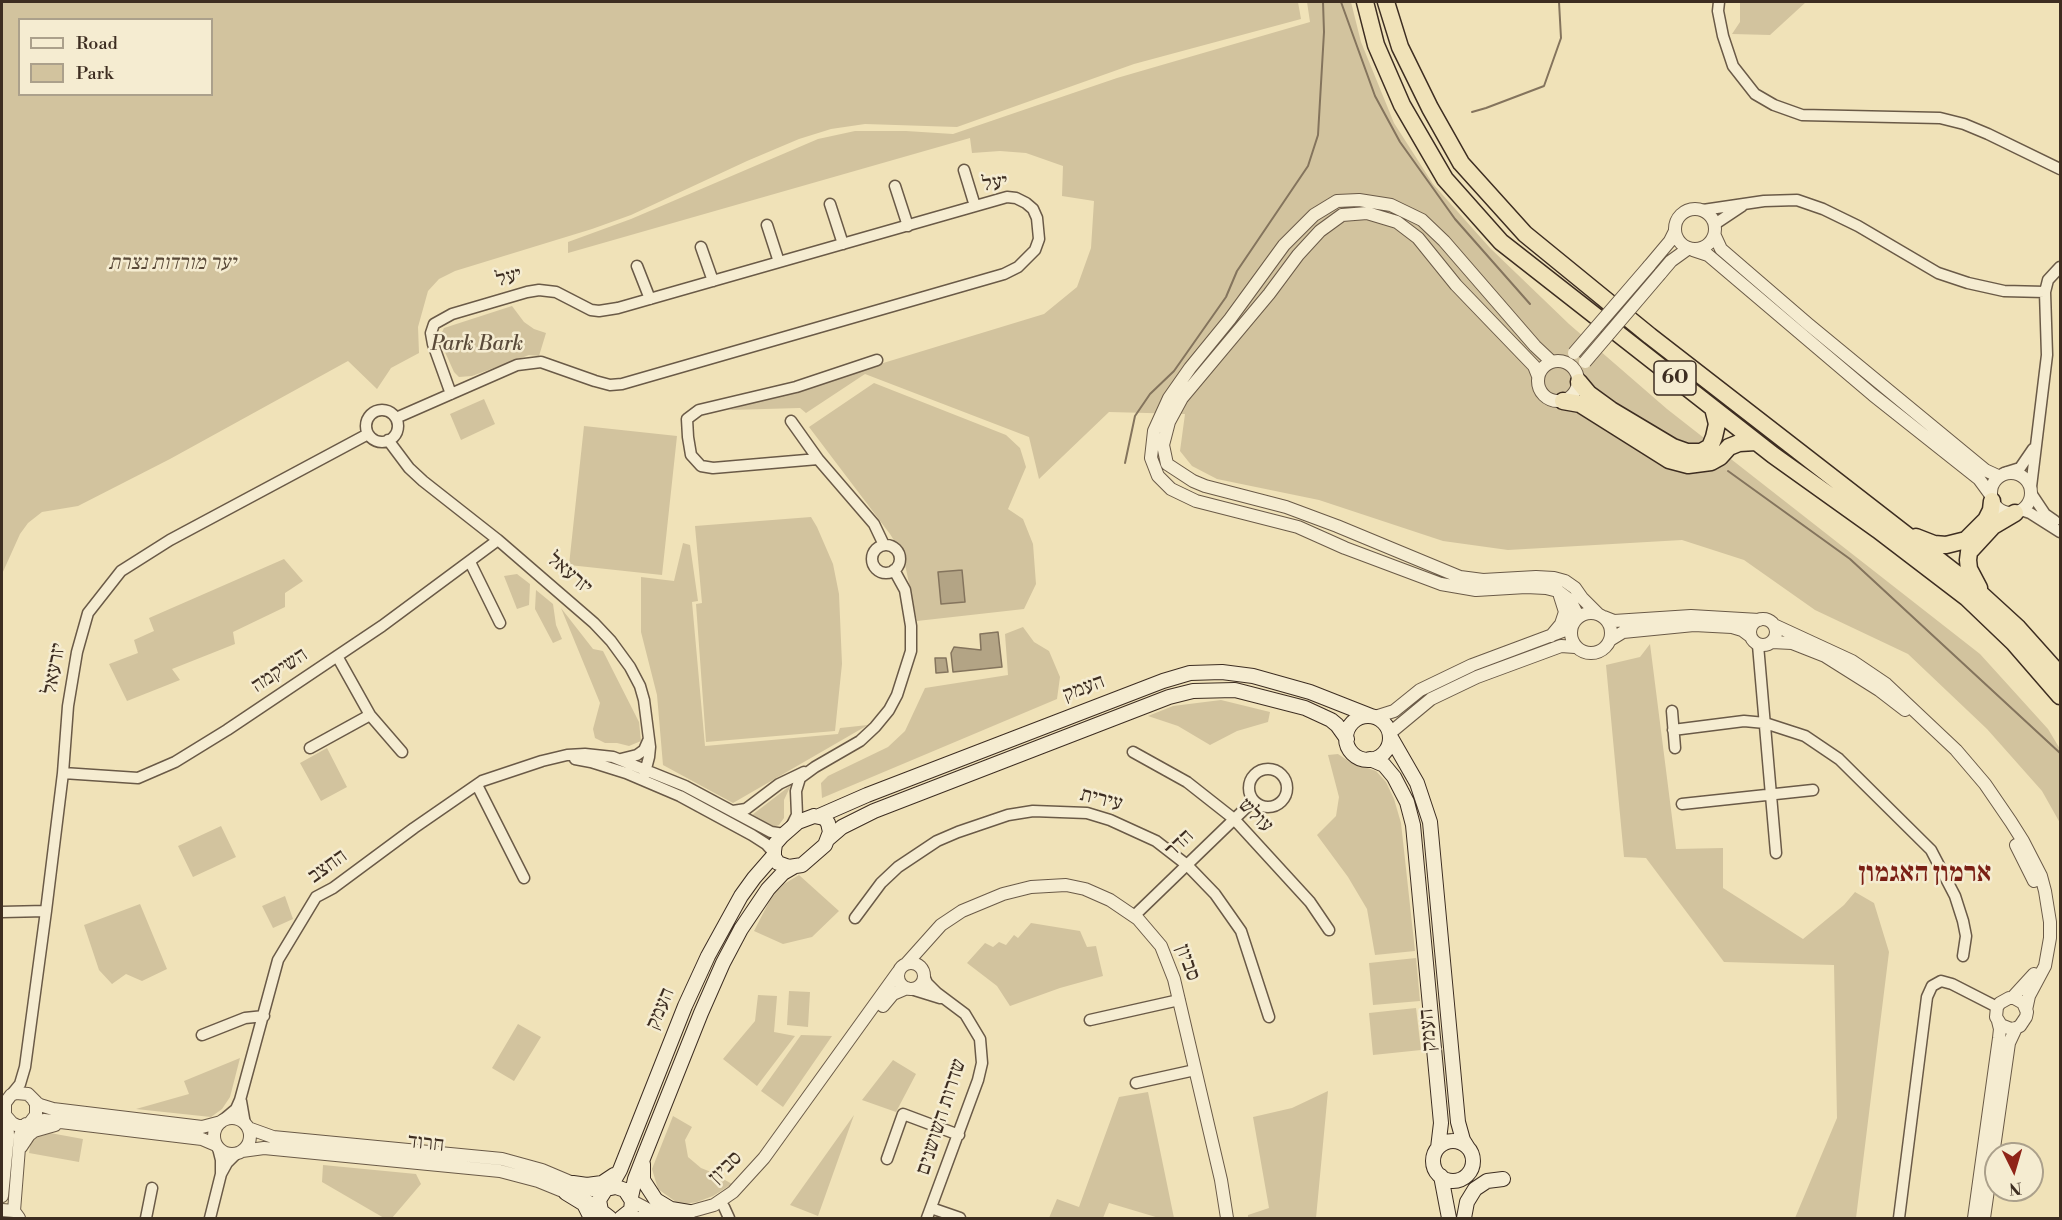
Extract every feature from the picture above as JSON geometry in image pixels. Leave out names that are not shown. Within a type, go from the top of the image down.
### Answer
[{"type":"highway","name":"60","points":[[1365,2],[1376,45],[1402,105],[1445,179],[1501,242],[1756,442],[1967,598],[2014,643],[2061,696]]},
{"type":"highway","name":"60","points":[[1386,2],[1400,47],[1461,163],[1525,234],[1650,336],[1983,594],[2061,675]]},
{"type":"highway","points":[[1578,379],[1589,394],[1611,410],[1673,447],[1687,452],[1701,452],[1710,447],[1717,424],[1713,408]]},
{"type":"highway","points":[[1563,401],[1580,404],[1669,460],[1688,465],[1711,462],[1729,447],[1739,443],[1756,442]]},
{"type":"highway","points":[[1894,525],[1918,539],[1934,544],[1946,546],[1956,544],[1966,540],[1979,528],[1990,513],[1991,497]]},
{"type":"highway","points":[[1983,594],[1969,569],[1969,552],[1993,526],[2018,511]]},
{"type":"main road","name":"העמק","points":[[817,816],[1163,681],[1190,674],[1222,672],[1253,676],[1310,692],[1373,716]]},
{"type":"main road","name":"העמק","points":[[828,839],[842,827],[874,811],[1192,691],[1235,690],[1305,708],[1331,720],[1347,739]]},
{"type":"main road","points":[[1373,716],[1387,726],[1390,735],[1388,748],[1384,753],[1370,759],[1356,756],[1349,748],[1347,739],[1350,726],[1360,717],[1373,716]]},
{"type":"main road","name":"העמק","points":[[1390,735],[1417,783],[1430,822],[1458,1122],[1468,1148]]},
{"type":"main road","name":"העמק","points":[[1370,759],[1384,765],[1394,777],[1407,802],[1413,825],[1441,1123],[1438,1148]]},
{"type":"main road","points":[[817,816],[824,818],[830,827],[828,839],[819,852],[809,860],[795,866],[783,866],[778,863],[774,854],[775,844],[798,822],[817,816]]},
{"type":"main road","name":"העמק","points":[[605,1191],[620,1170],[685,1006],[708,956],[741,897],[774,854]]},
{"type":"main road","name":"העמק","points":[[623,1218],[631,1210],[633,1186],[701,1013],[741,929],[776,879],[795,866]]},
{"type":"main road","points":[[1449,1218],[1441,1176],[1434,1167],[1433,1161],[1438,1148],[1445,1142],[1452,1141],[1468,1148],[1473,1161],[1461,1189],[1464,1218]]},
{"type":"main road","points":[[644,1156],[643,1180],[650,1194],[664,1206],[692,1215]]},
{"type":"main road","points":[[570,1188],[602,1183],[620,1170]]},
{"type":"main road","points":[[1441,1176],[1454,1180],[1465,1176]]},
{"type":"main road","points":[[1464,1218],[1467,1202],[1475,1189],[1487,1181],[1503,1179]]},
{"type":"main road","points":[[601,1215],[599,1200],[605,1191],[616,1186],[621,1187],[629,1193],[632,1199]]},
{"type":"main road","points":[[570,1188],[584,1204],[601,1215]]},
{"type":"street","points":[[1719,2],[1718,11],[1723,36],[1733,66],[1755,94],[1774,105],[1802,114],[1940,118],[1964,124],[1988,134],[2061,169]]},
{"type":"street","points":[[964,170],[975,207]]},
{"type":"street","points":[[895,186],[908,226]]},
{"type":"street","name":"יעל","points":[[1007,197],[1016,198],[1033,209],[1037,218],[1039,239],[1035,250],[1018,267],[1004,274],[622,384],[610,385],[541,362],[518,365],[451,394],[433,344],[431,333],[434,324],[452,314],[527,292],[539,290],[556,292],[584,307],[599,311],[618,308],[975,207],[1007,197]]},
{"type":"street","points":[[1575,647],[1570,635],[1576,612],[1570,600],[1558,591],[1526,587],[1476,590],[1441,584],[1298,527],[1196,501],[1170,489],[1158,476],[1151,458],[1154,431],[1169,398],[1190,368],[1230,319],[1284,245],[1314,214],[1337,201],[1359,200],[1391,205],[1422,220],[1535,346],[1556,361],[1571,365],[1578,379]]},
{"type":"street","points":[[1538,376],[1541,370],[1574,353],[1670,241],[1676,224],[1683,213],[1689,210],[1797,200],[1823,209],[1858,226],[1938,273],[2004,291],[2045,292]]},
{"type":"street","points":[[1610,640],[1610,628],[1601,616],[1575,588],[1565,581],[1536,577],[1483,580],[1460,577],[1286,507],[1193,481],[1167,464],[1163,445],[1169,422],[1182,398],[1269,294],[1298,255],[1320,231],[1342,215],[1367,213],[1397,222],[1418,238],[1456,285],[1534,366],[1543,395],[1555,401],[1563,401],[1575,394],[1580,368],[1671,261],[1691,249],[1706,247],[1715,230],[1748,203]]},
{"type":"street","points":[[830,204],[843,244]]},
{"type":"street","points":[[1703,210],[1708,213],[1721,249],[1985,470],[2001,475],[2017,473],[2028,481],[2045,514],[2061,524]]},
{"type":"street","points":[[767,225],[779,262]]},
{"type":"street","points":[[1675,231],[1680,243],[1708,255],[1874,395],[1979,479],[1999,509],[2030,513],[2061,532]]},
{"type":"street","points":[[702,247],[713,281]]},
{"type":"street","points":[[637,266],[650,299]]},
{"type":"street","points":[[2018,511],[2030,500],[2046,355],[2045,292],[2048,279],[2061,267]]},
{"type":"street","points":[[818,459],[713,468],[702,466],[691,455],[687,419],[699,410],[788,390],[877,360]]},
{"type":"street","points":[[396,418],[451,394]]},
{"type":"street","points":[[385,410],[396,418],[397,430],[395,435],[388,440],[376,441],[368,434],[367,418],[375,411],[385,410]]},
{"type":"street","points":[[791,421],[818,459],[873,524],[884,544],[892,546],[900,555],[899,564],[894,570],[881,572],[872,562],[873,553],[884,544]]},
{"type":"street","name":"יזרעאל","points":[[7,1097],[20,1084],[25,1067],[63,773],[68,706],[77,652],[88,613],[121,571],[170,540],[368,434]]},
{"type":"street","name":"יזרעאל","points":[[388,440],[409,468],[423,481],[498,540],[612,641],[640,686],[649,738],[650,757],[645,775]]},
{"type":"street","points":[[1991,497],[1991,487],[2001,475],[2020,468],[2035,446]]},
{"type":"street","name":"השיקמה","points":[[63,773],[138,778],[175,762],[337,656],[498,540]]},
{"type":"street","points":[[470,562],[500,623]]},
{"type":"street","points":[[733,811],[746,809],[779,784],[860,741],[889,710],[897,695],[910,651],[911,626],[905,590],[894,570]]},
{"type":"street","points":[[1551,637],[1561,624],[1565,612],[1558,591]]},
{"type":"street","points":[[1373,716],[1394,711],[1420,690],[1472,666],[1551,637],[1572,625],[1584,614],[1601,616],[1614,621],[1691,616],[1768,620],[1774,625],[1852,661],[1894,690],[1956,750],[1985,784],[2017,831],[2041,876],[2046,891],[2050,922],[2048,954],[2029,996],[2024,1022],[2016,1028],[2009,1043],[1984,1218]]},
{"type":"street","points":[[1759,620],[1752,625],[1765,723],[1776,853]]},
{"type":"street","points":[[1390,735],[1431,699],[1478,677],[1561,646],[1575,647],[1588,654],[1595,654],[1602,651],[1610,640],[1623,632],[1694,624],[1732,627],[1742,630],[1754,640],[1766,645],[1772,642],[1792,643],[1808,648],[1844,667],[1888,696],[1938,741],[1970,778],[1996,812],[2031,873],[2037,890],[2042,922],[2042,938],[2037,966],[2029,981],[2012,998],[2004,1000],[1997,1007],[1996,1017],[2000,1029],[1974,1218]]},
{"type":"street","points":[[1772,642],[1777,632],[1774,625]]},
{"type":"street","points":[[337,656],[370,716],[402,752]]},
{"type":"street","points":[[1672,711],[1675,748]]},
{"type":"street","points":[[310,748],[370,716]]},
{"type":"street","points":[[1673,730],[1744,722],[1765,723],[1805,736],[1839,759],[1931,850],[1955,896],[1963,921],[1966,936],[1963,956]]},
{"type":"street","points":[[621,759],[638,755],[647,745],[649,738]]},
{"type":"street","name":"עולש","points":[[1133,752],[1187,782],[1234,819],[1310,902],[1329,930]]},
{"type":"street","name":"החצב","points":[[222,1121],[236,1109],[242,1092],[278,960],[316,897],[333,888],[482,781],[567,755],[585,754],[621,759],[645,775],[734,824],[766,844],[774,854]]},
{"type":"street","name":"החצב","points":[[542,761],[567,759],[584,761],[626,773],[645,775],[733,811],[771,832],[787,831]]},
{"type":"street","points":[[787,831],[797,815],[797,784],[800,778],[815,766]]},
{"type":"street","points":[[477,785],[524,878]]},
{"type":"street","points":[[1682,804],[1813,790]]},
{"type":"street","points":[[797,797],[802,808],[817,816]]},
{"type":"street","name":"הדר","points":[[1134,916],[1253,801]]},
{"type":"street","name":"עירית","points":[[855,918],[881,883],[898,867],[938,841],[983,822],[1025,812],[1087,813],[1110,820],[1156,841],[1187,865],[1215,894],[1240,931],[1269,1017]]},
{"type":"street","name":"סביון","points":[[692,1215],[726,1198],[764,1158],[902,968],[934,932],[957,914],[986,900],[1031,887],[1058,885],[1085,889],[1110,900],[1134,916],[1152,933],[1161,946],[1168,961],[1179,1000],[1221,1180],[1227,1218]]},
{"type":"street","points":[[2,912],[46,911]]},
{"type":"street","name":"סביון","points":[[924,975],[926,953],[942,929],[957,914]]},
{"type":"street","points":[[919,965],[924,975],[920,986],[909,988],[900,983],[902,968],[919,965]]},
{"type":"street","name":"שדרות השושנים","points":[[924,975],[931,988],[965,1014],[980,1039],[982,1049],[978,1080],[929,1213]]},
{"type":"street","points":[[1899,1218],[1927,997],[1932,986],[1941,981],[1952,984],[1997,1007]]},
{"type":"street","name":"סביון","points":[[632,1199],[653,1212],[692,1215],[727,1213],[770,1162],[889,998],[898,991],[909,988]]},
{"type":"street","name":"שדרות השושנים","points":[[909,988],[949,1001]]},
{"type":"street","points":[[2012,998],[2023,1003],[2026,1010]]},
{"type":"street","points":[[1090,1020],[1179,1000]]},
{"type":"street","points":[[202,1035],[245,1018],[264,1016]]},
{"type":"street","points":[[1998,1021],[2006,1028],[2016,1028]]},
{"type":"street","name":"יזרעאל","points":[[25,1067],[33,1099]]},
{"type":"street","points":[[1136,1083],[1195,1070]]},
{"type":"street","name":"החצב","points":[[242,1092],[241,1110],[246,1126]]},
{"type":"street","points":[[2,1196],[8,1135],[5,1103],[7,1097],[22,1093],[40,1105],[53,1109],[202,1127],[235,1119],[246,1126],[250,1135],[248,1143],[230,1159],[221,1174]]},
{"type":"street","points":[[15,1215],[20,1135],[36,1115],[37,1108],[33,1099]]},
{"type":"street","points":[[887,1159],[903,1114],[959,1135]]},
{"type":"street","points":[[5,1115],[18,1126],[44,1120],[202,1139],[228,1154],[239,1152]]},
{"type":"street","points":[[210,1218],[221,1174],[221,1160],[214,1136],[215,1130],[222,1121]]},
{"type":"street","points":[[18,1154],[24,1142],[34,1131],[64,1123]]},
{"type":"street","name":"חרוד","points":[[246,1126],[273,1137],[502,1160],[535,1168],[570,1188]]},
{"type":"street","name":"חרוד","points":[[239,1152],[255,1148],[280,1149],[500,1171],[570,1188],[605,1191]]},
{"type":"street","points":[[146,1218],[152,1188]]},
{"type":"street","points":[[929,1213],[960,1218]]},
{"type":"street","points":[[623,1218],[646,1218]]},
{"type":"green space","name":"יער מורדות נצרת","points":[[2,2],[1298,2],[1301,19],[1134,64],[957,127],[865,124],[831,129],[799,139],[631,215],[455,271],[439,279],[428,291],[418,327],[419,353],[391,368],[377,389],[348,361],[170,459],[78,506],[42,512],[28,523],[20,534],[2,574]]},
{"type":"green space","points":[[1307,2],[1351,2],[1361,42],[1394,123],[1433,184],[1490,248],[1569,324],[1667,409],[1980,654],[2048,729],[2060,749],[2060,823],[2042,791],[1987,729],[1908,654],[1815,610],[1744,560],[1682,540],[1508,550],[1443,541],[1319,500],[1217,479],[1192,466],[1180,451],[1185,414],[1109,412],[1039,479],[1029,437],[865,374],[806,413],[800,408],[729,410],[1044,314],[1077,287],[1091,248],[1094,201],[1062,196],[1063,166],[1026,153],[1000,151],[972,153],[970,138],[568,253],[568,242],[631,219],[818,139],[855,131],[953,134],[1117,78],[1310,22]]},
{"type":"green space","points":[[1740,2],[1806,2],[1770,35],[1732,34],[1740,22]]},
{"type":"green space","name":"Park Bark","points":[[512,306],[524,322],[546,333],[539,356],[529,355],[472,376],[459,377],[454,372],[440,341],[444,328]]},
{"type":"green space","points":[[874,383],[1006,435],[1020,448],[1026,467],[1008,509],[1023,519],[1033,544],[1036,584],[1024,609],[917,621],[903,555],[890,534],[809,427]]},
{"type":"green space","points":[[484,399],[495,424],[461,440],[450,414]]},
{"type":"green space","points":[[584,426],[677,436],[662,575],[569,565]]},
{"type":"green space","points":[[811,517],[833,564],[839,594],[842,664],[835,731],[706,742],[696,604],[702,603],[695,526]]},
{"type":"green space","points":[[683,543],[690,545],[698,601],[692,602],[705,746],[838,734],[840,728],[868,725],[733,803],[663,765],[657,695],[641,632],[641,577],[674,581]]},
{"type":"green space","points":[[284,559],[303,581],[285,593],[285,607],[233,632],[235,644],[172,669],[180,680],[127,701],[109,664],[138,653],[134,640],[154,631],[149,618]]},
{"type":"green space","points":[[517,574],[530,584],[529,605],[517,609],[504,576]]},
{"type":"green space","points":[[536,590],[553,604],[556,625],[562,639],[553,643],[535,609]]},
{"type":"green space","points":[[561,608],[593,649],[603,651],[639,722],[641,741],[629,746],[605,743],[595,738],[593,729],[600,703]]},
{"type":"green space","points":[[1023,627],[1034,642],[1049,651],[1060,677],[1057,699],[822,798],[821,783],[828,776],[888,747],[905,731],[925,688],[1008,675],[1005,634]]},
{"type":"green space","points":[[1650,644],[1676,849],[1723,848],[1723,888],[1803,939],[1844,905],[1855,892],[1874,903],[1889,952],[1856,1218],[1795,1218],[1837,1118],[1834,965],[1724,962],[1646,858],[1624,857],[1606,665],[1640,657]]},
{"type":"green space","points":[[1221,700],[1270,712],[1268,722],[1237,731],[1210,745],[1178,726],[1148,716],[1173,706]]},
{"type":"green space","points":[[327,748],[347,787],[321,801],[300,763]]},
{"type":"green space","points":[[1338,754],[1350,762],[1376,771],[1386,782],[1394,799],[1401,823],[1415,951],[1375,955],[1367,909],[1348,877],[1317,835],[1336,816],[1339,797],[1328,755]]},
{"type":"green space","points":[[791,785],[784,800],[784,818],[779,825],[771,828],[752,815]]},
{"type":"green space","points":[[221,826],[236,857],[193,877],[178,846]]},
{"type":"green space","points":[[799,875],[839,911],[812,937],[783,944],[754,931],[772,896],[784,884]]},
{"type":"green space","points":[[285,896],[293,919],[273,928],[262,906]]},
{"type":"green space","points":[[140,904],[167,969],[142,981],[126,974],[112,984],[99,970],[84,925]]},
{"type":"green space","points":[[1031,923],[1080,931],[1087,947],[1096,946],[1103,976],[1010,1006],[997,986],[967,963],[985,943],[993,947],[999,942],[1006,945],[1014,935],[1018,938]]},
{"type":"green space","points":[[1416,958],[1420,1001],[1373,1005],[1369,963]]},
{"type":"green space","points":[[789,991],[810,992],[808,1027],[787,1025]]},
{"type":"green space","points":[[758,995],[777,996],[774,1032],[795,1036],[757,1086],[723,1059],[755,1021]]},
{"type":"green space","points":[[1416,1008],[1421,1050],[1373,1055],[1369,1013]]},
{"type":"green space","points":[[518,1024],[541,1037],[514,1081],[492,1068]]},
{"type":"green space","points":[[801,1035],[832,1036],[783,1107],[761,1091]]},
{"type":"green space","points":[[240,1058],[230,1097],[222,1109],[211,1117],[136,1109],[189,1094],[184,1081]]},
{"type":"green space","points":[[893,1060],[916,1074],[896,1112],[862,1100]]},
{"type":"green space","points":[[1328,1091],[1316,1218],[1248,1218],[1248,1215],[1269,1208],[1253,1117],[1292,1108]]},
{"type":"green space","points":[[1148,1092],[1174,1218],[1159,1218],[1109,1203],[1103,1218],[1049,1218],[1057,1199],[1079,1207],[1119,1097]]},
{"type":"green space","points":[[854,1115],[818,1216],[790,1205]]},
{"type":"green space","points":[[673,1116],[692,1127],[685,1140],[688,1157],[701,1168],[732,1184],[713,1196],[685,1204],[676,1202],[658,1189],[652,1169]]},
{"type":"green space","points":[[50,1133],[83,1139],[79,1162],[29,1153],[31,1140],[37,1135]]},
{"type":"green space","points":[[323,1165],[416,1174],[421,1184],[392,1218],[384,1218],[322,1182]]},
{"type":"shaded area","points":[[962,570],[965,602],[941,604],[938,572]]},
{"type":"shaded area","points":[[998,632],[1002,667],[953,672],[951,653],[954,647],[981,650],[980,634]]},
{"type":"shaded area","points":[[935,658],[946,658],[948,672],[936,673]]},
{"type":"waterway","points":[[1125,463],[1135,416],[1150,394],[1174,371],[1226,297],[1237,271],[1308,166],[1318,135],[1324,32],[1323,2]]},
{"type":"waterway","points":[[1341,2],[1375,96],[1400,142],[1455,219],[1530,304]]},
{"type":"waterway","points":[[1472,112],[1544,86],[1561,38],[1559,2]]},
{"type":"waterway","points":[[1728,471],[1850,559],[2060,753]]},
{"type":"district","name":"ארמון האגמון","points":[[1925,875]]}]
